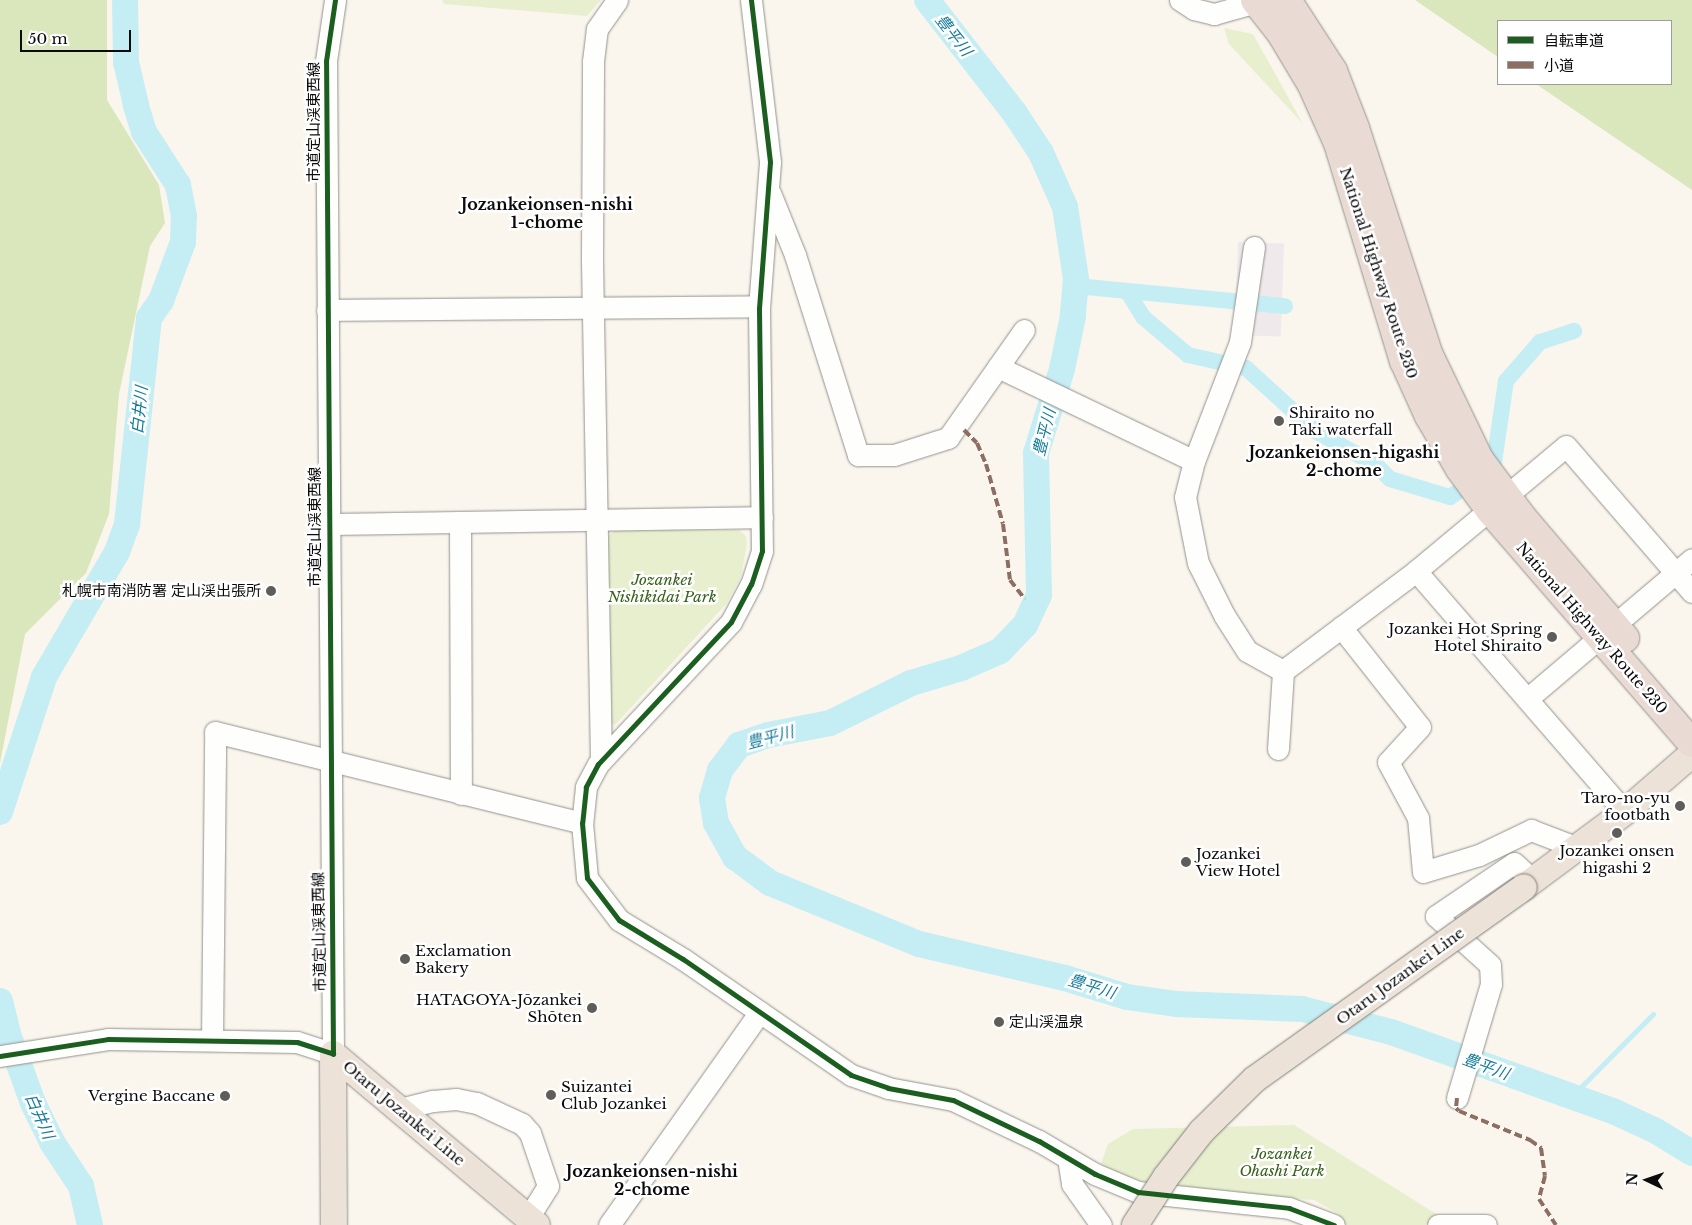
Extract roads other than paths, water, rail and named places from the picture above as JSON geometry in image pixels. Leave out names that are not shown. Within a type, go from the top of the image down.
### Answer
[{"type":"highway","name":"National Highway Route 230","points":[[1287,0],[1333,71],[1355,128],[1428,353],[1470,464]]},
{"type":"highway","name":"National Highway Route 230","points":[[1259,1],[1281,33],[1312,85],[1334,134],[1404,361],[1429,416],[1470,464],[1493,497],[1607,632],[1692,743]]},
{"type":"highway","name":"National Highway Route 230","points":[[1607,632],[1692,715]]},
{"type":"main road","name":"Otaru Jozankei Line","points":[[1135,1225],[1191,1144],[1255,1080],[1625,812],[1692,754]]},
{"type":"main road","name":"Otaru Jozankei Line","points":[[333,1054],[533,1221]]},
{"type":"main road","name":"Otaru Jozankei Line","points":[[333,1054],[334,1225]]},
{"type":"street","name":"市道定山渓東西線","points":[[333,1054],[329,762],[326,61],[336,0]]},
{"type":"street","points":[[601,761],[592,308],[593,61],[597,29],[617,0]]},
{"type":"street","points":[[751,0],[770,162],[759,306],[762,550],[751,584],[731,622],[601,761],[586,787],[582,822],[587,878],[619,920],[760,1012],[851,1075],[888,1088],[953,1100],[1039,1141],[1068,1158],[1138,1192],[1289,1208],[1334,1225]]},
{"type":"street","points":[[1180,0],[1194,9],[1214,14],[1259,1]]},
{"type":"street","points":[[768,188],[794,255],[858,455],[894,455],[948,438],[1006,371],[1024,330]]},
{"type":"street","points":[[1254,247],[1240,342],[1194,461],[1185,497],[1198,563],[1224,615],[1247,651],[1283,671]]},
{"type":"street","points":[[327,310],[759,306]]},
{"type":"street","points":[[1006,371],[1194,461]]},
{"type":"street","points":[[1278,749],[1283,671],[1416,571],[1493,497],[1566,446],[1692,592]]},
{"type":"street","points":[[328,524],[762,517]]},
{"type":"street","points":[[460,523],[461,794]]},
{"type":"street","points":[[1527,699],[1692,559]]},
{"type":"street","points":[[1416,571],[1625,812]]},
{"type":"street","points":[[1341,627],[1420,727],[1388,762],[1418,818],[1423,872],[1479,855],[1532,830],[1575,847]]},
{"type":"street","points":[[212,1040],[215,732],[329,762],[582,822]]},
{"type":"street","points":[[1457,1098],[1491,984],[1490,965],[1436,916],[1514,863],[1528,884]]},
{"type":"street","points":[[609,1225],[760,1012]]},
{"type":"street","points":[[0,1056],[64,1045],[108,1040],[212,1040],[306,1043],[333,1054]]},
{"type":"street","points":[[400,1109],[456,1099],[477,1103],[522,1124],[530,1132],[548,1186],[533,1221]]},
{"type":"street","points":[[1068,1158],[1072,1184],[1101,1225]]},
{"type":"street","points":[[1438,1225],[1486,1225]]},
{"type":"waterway","name":"白井川","points":[[0,812],[44,677],[117,552],[127,524],[149,318],[161,301],[183,242],[184,216],[178,185],[144,132],[136,105],[126,62],[125,0]]},
{"type":"waterway","name":"豊平川","points":[[927,0],[1014,112],[1041,153],[1065,207],[1076,279],[1073,316],[1062,369],[1036,453],[1039,595],[1025,625],[1000,651],[961,668],[911,683],[830,723],[768,735],[739,745],[720,770],[712,798],[716,823],[735,857],[770,883],[919,944],[1065,978],[1127,997],[1176,1004],[1302,1009],[1391,1032],[1613,1111],[1656,1131],[1692,1153]]},
{"type":"waterway","points":[[1076,286],[1285,306]]},
{"type":"waterway","points":[[1127,291],[1143,317],[1188,355],[1246,368],[1315,431],[1376,465],[1390,479],[1450,497],[1493,469],[1506,381],[1540,342],[1574,331]]},
{"type":"waterway","name":"白井川","points":[[0,1001],[8,1034],[33,1103],[52,1142],[81,1186],[90,1225]]},
{"type":"waterway","points":[[1570,1098],[1653,1014]]},
{"type":"place","name":"Shiraito no Taki waterfall","points":[[1279,421]]},
{"type":"place","name":"札幌市南消防署 定山渓出張所","points":[[271,591]]},
{"type":"place","name":"Jozankei Hot Spring Hotel Shiraito","points":[[1552,637]]},
{"type":"place","name":"Taro-no-yu footbath","points":[[1680,806]]},
{"type":"place","name":"Jozankei onsen higashi 2","points":[[1617,833]]},
{"type":"place","name":"Jozankei View Hotel","points":[[1186,862]]},
{"type":"place","name":"Exclamation Bakery","points":[[405,959]]},
{"type":"place","name":"HATAGOYA-Jōzankei Shōten","points":[[592,1008]]},
{"type":"place","name":"定山渓温泉","points":[[999,1022]]},
{"type":"place","name":"Suizantei Club Jozankei","points":[[551,1095]]},
{"type":"place","name":"Vergine Baccane","points":[[225,1096]]},
{"type":"district","name":"Jozankeionsen-nishi 1-chome","points":[[547,213]]},
{"type":"district","name":"Jozankeionsen-higashi 2-chome","points":[[1344,461]]},
{"type":"district","name":"Jozankeionsen-nishi 2-chome","points":[[652,1180]]},
{"type":"park label","name":"Jozankei Nishikidai Park","points":[[662,588]]},
{"type":"park label","name":"Jozankei Ohashi Park","points":[[1282,1162]]}]
